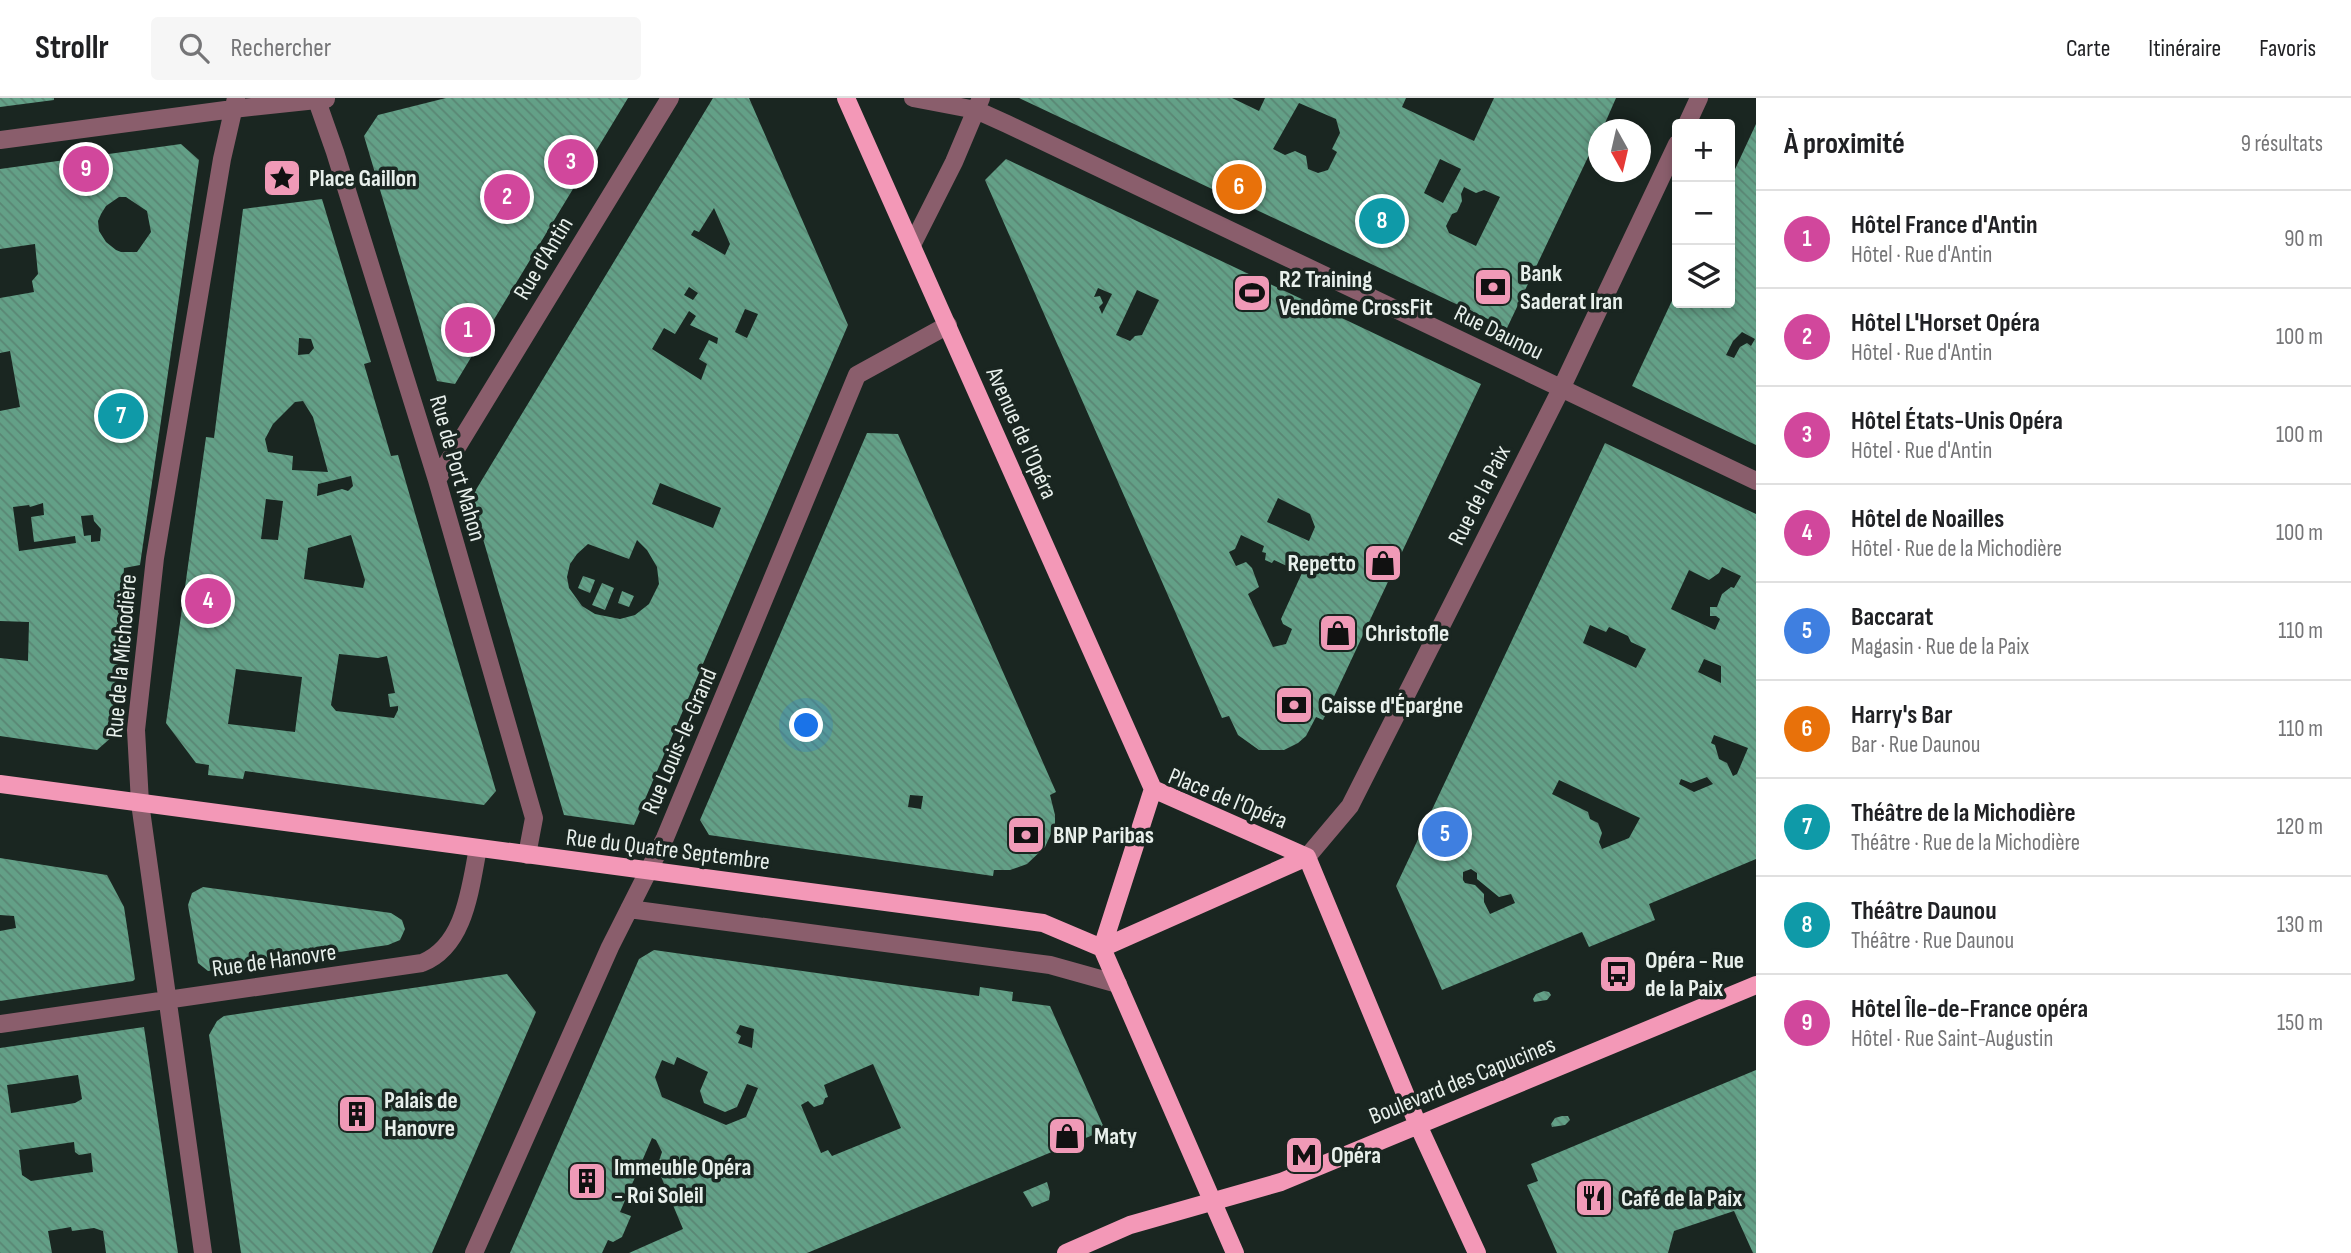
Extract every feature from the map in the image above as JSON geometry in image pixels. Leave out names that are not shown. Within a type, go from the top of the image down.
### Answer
[{"type":"main road","name":"Avenue de l'Opéra","points":[[846,98],[1153,789]]},
{"type":"main road","name":"Rue du Quatre Septembre","points":[[0,784],[1043,923],[1102,948]]},
{"type":"main road","name":"Place de l'Opéra","points":[[1102,948],[1153,789],[1307,857],[1418,1125],[1477,1253]]},
{"type":"main road","points":[[1235,1253],[1102,948],[1307,857]]},
{"type":"main road","name":"Boulevard des Capucines","points":[[1066,1253],[1130,1225],[1281,1182],[1756,985]]},
{"type":"street","name":"Rue d'Antin","points":[[437,480],[670,98]]},
{"type":"street","name":"Rue Daunou","points":[[913,98],[979,104],[1561,389],[1756,481]]},
{"type":"street","points":[[1688,119],[1699,98]]},
{"type":"street","name":"Rue de Port Mahon","points":[[321,99],[437,480],[534,818],[527,855]]},
{"type":"street","points":[[0,140],[234,103],[321,99]]},
{"type":"street","name":"Rue de la Michodière","points":[[203,1253],[140,803],[136,730],[155,558],[222,159],[234,103]]},
{"type":"street","points":[[912,244],[954,162],[979,104]]},
{"type":"street","name":"Rue de la Paix","points":[[1307,857],[1350,806],[1561,389],[1672,155]]},
{"type":"street","name":"Rue Louis-le-Grand","points":[[474,1253],[629,909],[665,838],[857,375],[948,325]]},
{"type":"street","name":"Rue de Hanovre","points":[[0,1024],[422,963],[435,958],[450,942],[461,920],[478,848]]},
{"type":"street","points":[[629,909],[1050,965],[1118,984]]},
{"type":"building","points":[[0,98],[54,98],[54,100],[0,107]]},
{"type":"building","points":[[446,98],[628,98],[455,384],[437,381],[364,136],[378,115]]},
{"type":"building","points":[[713,98],[749,98],[848,325],[634,825],[564,815],[471,498]],"holes":[[[714,208],[730,244],[725,255],[691,235],[694,230],[699,232]],[[689,287],[698,293],[693,300],[684,295]],[[745,309],[758,314],[747,338],[735,332]],[[689,311],[696,316],[690,325],[718,338],[717,344],[709,340],[699,359],[707,364],[701,380],[652,349],[664,328],[675,334]],[[660,483],[721,508],[713,528],[652,504]],[[637,540],[657,567],[659,584],[649,604],[635,615],[620,619],[595,614],[582,606],[569,588],[567,577],[570,564],[588,544],[629,559]]]},
{"type":"building","points":[[1019,98],[1232,98],[1259,111],[1265,98],[1406,98],[1402,107],[1474,141],[1494,98],[1616,98],[1607,119],[1588,119],[1588,157],[1507,328]],"holes":[[[1299,103],[1336,119],[1340,133],[1332,149],[1337,152],[1328,170],[1318,173],[1308,169],[1306,156],[1295,151],[1285,155],[1273,149]],[[1440,159],[1461,169],[1443,203],[1424,193]],[[1464,187],[1476,193],[1484,190],[1500,197],[1476,246],[1449,233],[1446,226],[1452,214],[1457,212]]]},
{"type":"building","points":[[1756,124],[1756,445],[1632,386],[1672,301],[1672,308],[1735,308],[1735,169]],"holes":[[[1742,332],[1755,339],[1751,346],[1747,343],[1740,347],[1734,358],[1726,355],[1733,341]]]},
{"type":"building","points":[[181,144],[199,160],[140,565],[124,568],[113,736],[97,750],[0,736],[0,658],[28,661],[29,622],[0,621],[0,411],[20,407],[10,351],[0,353],[0,298],[34,292],[32,281],[38,274],[35,244],[0,249],[0,169]],"holes":[[[119,197],[126,197],[147,211],[151,232],[137,252],[116,250],[106,242],[99,231],[98,221],[101,214],[106,206]],[[43,503],[44,515],[31,517],[34,542],[75,536],[76,543],[19,551],[13,507],[30,507]],[[93,515],[94,521],[101,529],[100,541],[91,542],[91,535],[84,536],[81,516]]]},
{"type":"building","points":[[1006,159],[1481,384],[1323,720],[1316,717],[1306,736],[1298,743],[1284,750],[1259,750],[1238,735],[1229,716],[1222,718],[985,180]],"holes":[[[1098,288],[1112,294],[1102,314],[1099,307],[1103,303],[1100,296],[1094,297]],[[1137,290],[1159,300],[1142,335],[1135,336],[1130,341],[1116,335]],[[1278,498],[1310,514],[1315,527],[1309,541],[1267,522]],[[1241,535],[1264,546],[1262,552],[1266,553],[1265,560],[1272,563],[1274,560],[1302,573],[1281,619],[1283,624],[1292,629],[1286,644],[1273,647],[1248,594],[1259,587],[1252,568],[1246,562],[1236,566],[1229,552],[1235,549]]]},
{"type":"building","points":[[322,199],[371,362],[364,364],[391,456],[398,455],[496,791],[484,805],[245,771],[243,779],[208,775],[209,765],[196,763],[166,723],[206,437],[214,438],[243,209]],"holes":[[[299,338],[311,339],[314,348],[309,354],[298,355]],[[303,401],[313,417],[328,472],[292,470],[293,456],[268,452],[265,439],[273,424],[295,402]],[[351,476],[353,486],[348,491],[342,489],[317,496],[318,484]],[[266,499],[283,501],[278,540],[261,539]],[[351,535],[365,580],[363,588],[304,579],[308,548]],[[339,654],[378,658],[387,656],[395,693],[388,694],[390,707],[398,706],[394,718],[336,711],[331,705]],[[236,669],[302,677],[295,732],[228,724]]]},
{"type":"building","points":[[867,433],[898,434],[1056,792],[1050,795],[1055,825],[1045,847],[1027,864],[1010,870],[994,870],[993,876],[709,835],[700,820]],"holes":[[[910,795],[923,796],[921,809],[908,807]]]},
{"type":"building","points":[[1605,443],[1756,514],[1756,859],[1649,904],[1655,920],[1589,947],[1582,932],[1442,990],[1396,886]],"holes":[[[1722,567],[1741,576],[1734,588],[1731,587],[1722,594],[1717,607],[1710,607],[1710,616],[1720,619],[1715,630],[1671,609],[1689,570],[1709,580],[1719,573]],[[1590,625],[1606,632],[1609,627],[1646,649],[1636,668],[1583,643]],[[1704,659],[1721,666],[1721,683],[1698,672]],[[1714,735],[1748,748],[1737,774],[1733,776],[1727,763],[1719,759],[1715,745],[1711,743]],[[1707,777],[1713,784],[1694,792],[1679,784],[1681,779],[1691,783]],[[1559,780],[1640,818],[1629,838],[1602,849],[1599,842],[1602,833],[1598,823],[1590,819],[1588,812],[1552,794]],[[1471,869],[1477,873],[1477,879],[1499,897],[1511,894],[1515,903],[1490,914],[1484,902],[1484,894],[1475,885],[1463,880],[1463,872]]]},
{"type":"building","points":[[583,576],[595,580],[590,593],[578,588]]},
{"type":"building","points":[[602,583],[614,588],[605,610],[592,605]]},
{"type":"building","points":[[622,591],[634,596],[629,607],[618,603]]},
{"type":"building","points":[[0,858],[107,875],[124,907],[135,979],[0,1001],[0,931],[16,928],[14,916],[0,915]]},
{"type":"building","points":[[203,887],[391,913],[402,920],[405,929],[400,940],[388,945],[208,971],[198,963],[188,905],[192,893]]},
{"type":"building","points":[[654,950],[979,996],[980,987],[1013,992],[1012,1001],[1050,1006],[1105,1130],[807,1253],[629,1253],[683,1229],[657,1167],[662,1152],[652,1138],[620,1212],[631,1216],[622,1237],[613,1242],[608,1240],[602,1253],[510,1253],[639,959]],"holes":[[[740,1025],[754,1029],[752,1048],[738,1043],[741,1036],[736,1033]],[[677,1057],[708,1072],[700,1091],[704,1103],[725,1112],[737,1107],[747,1084],[758,1088],[746,1117],[726,1125],[662,1097],[655,1077],[662,1060],[674,1065]],[[873,1064],[901,1128],[832,1156],[828,1150],[821,1153],[801,1105],[808,1101],[814,1107],[823,1104],[828,1097],[824,1085]]]},
{"type":"building","name":"Palais de Hanovre","points":[[507,974],[536,1012],[432,1253],[241,1253],[209,1035],[217,1021],[224,1016]]},
{"type":"building","points":[[1544,991],[1551,995],[1547,1000],[1534,1002],[1536,994]]},
{"type":"building","points":[[144,1027],[178,1253],[106,1253],[103,1231],[94,1228],[72,1231],[71,1227],[48,1231],[52,1253],[0,1253],[0,1048]],"holes":[[[78,1075],[82,1099],[75,1103],[11,1113],[7,1085]],[[74,1142],[75,1152],[79,1155],[91,1153],[93,1172],[31,1181],[22,1175],[19,1150]]]},
{"type":"building","points":[[1756,1070],[1756,1253],[1753,1253],[1734,1211],[1674,1231],[1668,1253],[1557,1253],[1527,1185],[1538,1181],[1531,1164]]},
{"type":"building","points":[[1568,1116],[1570,1120],[1565,1125],[1552,1127],[1555,1118]]},
{"type":"building","points":[[1047,1182],[1049,1200],[1032,1207],[1023,1192]]},
{"type":"place","name":"Hôtel États-Unis Opéra","points":[[571,162]]},
{"type":"place","name":"Hôtel Île-de-France opéra","points":[[86,169]]},
{"type":"place","name":"Place Gaillon","points":[[282,178]]},
{"type":"place","name":"Harry's Bar","points":[[1239,187]]},
{"type":"place","name":"Hôtel L'Horset Opéra","points":[[507,197]]},
{"type":"place","name":"Théâtre Daunou","points":[[1382,221]]},
{"type":"place","name":"Bank Saderat Iran","points":[[1493,287]]},
{"type":"place","name":"R2 Training Vendôme CrossFit","points":[[1252,293]]},
{"type":"place","name":"Hôtel France d'Antin","points":[[468,330]]},
{"type":"place","name":"Théâtre de la Michodière","points":[[121,416]]},
{"type":"place","name":"Repetto","points":[[1383,563]]},
{"type":"place","name":"Hôtel de Noailles","points":[[208,601]]},
{"type":"place","name":"Christofle","points":[[1338,633]]},
{"type":"place","name":"Caisse d'Épargne","points":[[1294,705]]},
{"type":"place","name":"Baccarat","points":[[1445,834]]},
{"type":"place","name":"BNP Paribas","points":[[1026,835]]},
{"type":"place","name":"Opéra - Rue de la Paix","points":[[1618,974]]},
{"type":"place","name":"Palais de Hanovre","points":[[357,1114]]},
{"type":"place","name":"Maty","points":[[1067,1136]]},
{"type":"place","name":"Opéra","points":[[1304,1155]]},
{"type":"place","name":"Immeuble Opéra - Roi Soleil","points":[[587,1181]]},
{"type":"place","name":"Café de la Paix","points":[[1594,1198]]}]
